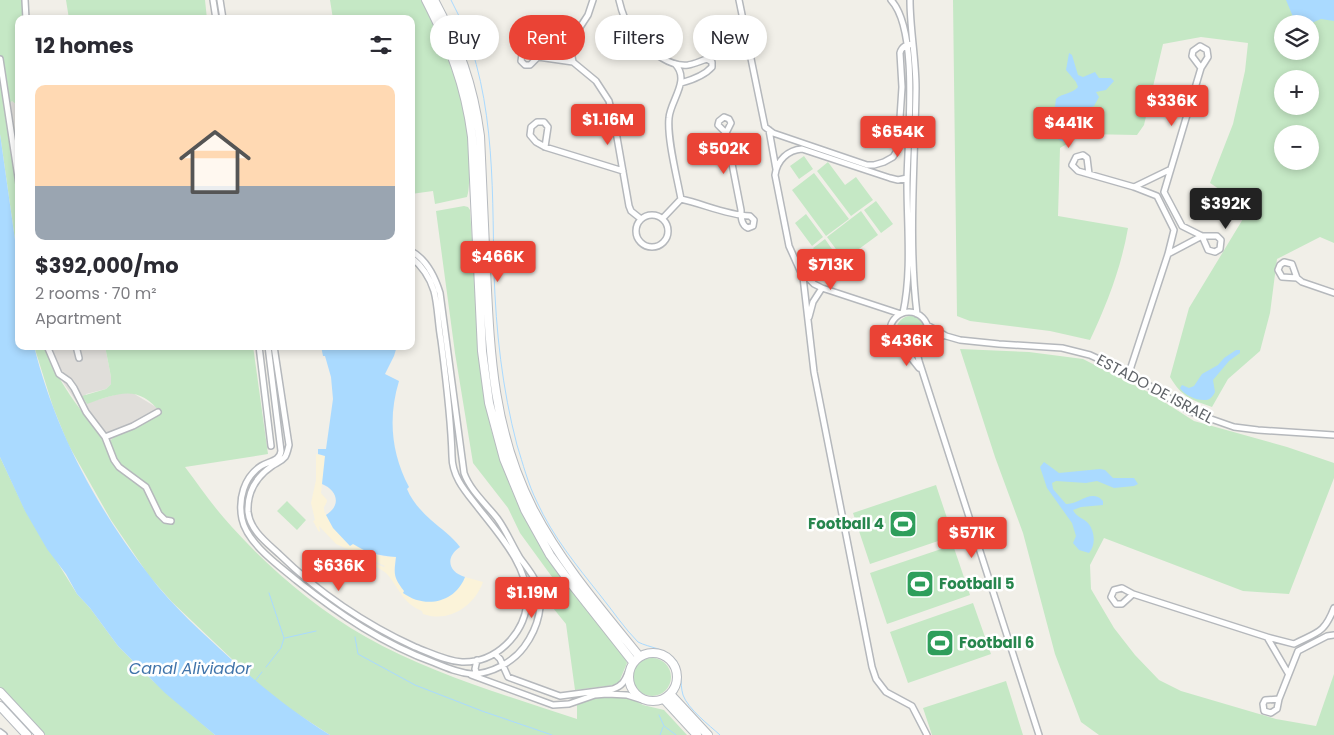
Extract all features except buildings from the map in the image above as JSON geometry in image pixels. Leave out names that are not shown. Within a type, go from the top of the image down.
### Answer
[{"type":"main road","points":[[426,0],[453,57],[469,119],[472,137],[482,351],[489,403],[504,459],[525,510],[550,555],[566,577],[636,659]]},
{"type":"main road","points":[[434,0],[461,55],[477,118],[480,136],[491,359],[497,401],[511,457],[532,507],[557,551],[636,659]]},
{"type":"main road","points":[[652,652],[665,656],[670,660],[677,672],[677,678],[676,685],[667,696],[656,701],[643,700],[633,692],[628,679],[628,672],[636,659],[652,652]]},
{"type":"main road","points":[[0,692],[40,735]]},
{"type":"main road","points":[[667,696],[697,735]]},
{"type":"main road","points":[[667,696],[708,735]]},
{"type":"main road","points":[[0,706],[27,735]]},
{"type":"street","points":[[25,0],[26,15]]},
{"type":"street","points":[[213,0],[215,15]]},
{"type":"street","points":[[220,0],[222,15]]},
{"type":"street","points":[[585,21],[593,0]]},
{"type":"street","points":[[618,0],[626,23],[639,42],[658,56],[675,64],[689,65],[707,59],[713,64],[712,69],[707,72],[681,83]]},
{"type":"street","points":[[738,0],[763,122],[768,130],[773,134],[863,164],[879,164],[896,154],[898,149],[902,87],[900,53],[906,45],[913,44]]},
{"type":"street","points":[[891,0],[902,18],[913,85],[907,178],[910,251],[917,314]]},
{"type":"street","points":[[910,0],[913,44],[914,166],[910,251],[908,285],[902,314],[892,323],[891,335],[897,345],[904,349],[924,375]]},
{"type":"street","points":[[0,59],[15,158]]},
{"type":"street","points":[[559,60],[573,62],[596,81],[609,101],[631,211],[641,219]]},
{"type":"street","points":[[675,64],[680,73],[681,83],[669,119],[671,143],[681,199]]},
{"type":"street","points":[[1168,254],[1202,236],[1182,226],[1164,192],[1201,68]]},
{"type":"street","points":[[545,146],[548,127],[544,122],[537,122],[531,127],[530,135],[536,142],[545,146],[623,171]]},
{"type":"street","points":[[768,130],[789,246],[804,281],[814,372],[872,667],[876,679],[886,692],[912,706],[927,735]]},
{"type":"street","points":[[681,199],[741,216],[726,134]]},
{"type":"street","points":[[776,169],[784,156],[791,151],[802,149],[890,178],[898,180],[907,178]]},
{"type":"street","points":[[907,166],[914,166]]},
{"type":"street","points":[[1134,188],[1170,170]]},
{"type":"street","points":[[1089,174],[1157,196],[1174,230],[1129,374]]},
{"type":"street","points":[[1157,196],[1164,192]]},
{"type":"street","points":[[663,218],[681,199]]},
{"type":"street","points":[[650,215],[663,218],[668,226],[668,236],[662,244],[653,247],[644,244],[637,237],[636,227],[641,219],[650,215]]},
{"type":"street","points":[[1174,230],[1182,226]]},
{"type":"street","points":[[415,254],[422,260],[433,275],[440,293],[466,479],[498,520],[535,580],[538,590],[540,606],[538,619],[535,630],[523,649],[503,666],[478,676]]},
{"type":"street","points":[[275,350],[289,445],[286,455],[258,478],[250,491],[249,517],[256,533],[300,574],[337,603],[393,637],[442,658],[463,662],[495,654],[516,633],[525,615],[527,605],[526,584],[518,563],[459,482],[453,467],[448,402],[434,293],[427,276],[415,262]]},
{"type":"street","points":[[800,271],[810,281],[822,288],[902,314],[917,314],[927,325],[927,338],[923,344],[916,348],[904,349]]},
{"type":"street","points":[[1297,278],[1302,282],[1334,293]]},
{"type":"street","points":[[808,325],[813,302],[822,288]]},
{"type":"street","name":"ESTADO DE ISRAEL","points":[[927,325],[946,336],[960,340],[978,343],[1062,348],[1101,359],[1190,412],[1222,424],[1258,430],[1334,435]]},
{"type":"street","name":"ESTADO DE ISRAEL","points":[[927,338],[946,336]]},
{"type":"street","points":[[916,348],[1039,735]]},
{"type":"street","points":[[49,350],[60,374],[69,381],[86,412],[105,437],[114,460],[119,467],[146,487],[159,514],[166,520],[171,521]]},
{"type":"street","points":[[77,350],[80,358]]},
{"type":"street","points":[[259,350],[271,446]]},
{"type":"street","points":[[268,350],[281,451],[280,456],[276,460],[261,466],[251,475],[245,484],[240,507],[248,534],[280,567],[343,616],[378,637],[414,655],[560,706],[595,695],[607,694],[627,695],[643,700]]},
{"type":"street","points":[[105,437],[133,426],[158,412]]},
{"type":"street","points":[[1133,594],[1294,644],[1323,629],[1330,620],[1334,608]]},
{"type":"street","points":[[527,605],[534,609],[540,606]]},
{"type":"street","points":[[525,615],[533,613],[538,619]]},
{"type":"street","points":[[1323,629],[1327,636]]},
{"type":"street","points":[[1279,699],[1298,651],[1327,636],[1334,635]]},
{"type":"street","points":[[1267,637],[1288,673]]},
{"type":"street","points":[[1294,644],[1298,651]]},
{"type":"street","points":[[495,654],[500,659],[508,677],[560,696],[613,690],[619,687],[628,672]]},
{"type":"street","points":[[477,660],[475,669],[478,676]]},
{"type":"street","points":[[0,732],[4,735]]},
{"type":"shaded area","points":[[12,101],[15,104],[15,163],[6,106]]},
{"type":"shaded area","points":[[46,350],[106,350],[111,384],[106,389],[86,394],[84,400],[87,403],[131,392],[156,407],[162,414],[117,435],[109,442],[105,440],[58,375]]},
{"type":"green space","points":[[0,0],[22,0],[24,15],[15,15],[15,104],[12,101],[6,107],[15,164],[15,240],[0,134]]},
{"type":"green space","points":[[66,0],[205,0],[207,15],[68,15]]},
{"type":"green space","points":[[330,0],[421,0],[430,16],[430,60],[451,60],[460,90],[471,169],[467,197],[435,204],[433,191],[415,193],[415,15],[332,15]]},
{"type":"green space","points":[[953,0],[1334,0],[1334,243],[1320,237],[1277,259],[1270,313],[1260,351],[1228,379],[1212,407],[1183,394],[1170,377],[1189,308],[1249,209],[1210,183],[1233,124],[1245,71],[1248,43],[1201,37],[1163,44],[1144,125],[1137,135],[1084,134],[1060,148],[1058,216],[1128,228],[1113,286],[1090,340],[1050,331],[970,321],[957,316]]},
{"type":"green space","points":[[804,156],[813,169],[799,179],[790,166]]},
{"type":"green space","points":[[828,162],[845,185],[856,177],[873,200],[851,216],[817,171]]},
{"type":"green space","points":[[814,173],[849,219],[826,236],[792,190]]},
{"type":"green space","points":[[876,201],[893,224],[881,233],[864,210]]},
{"type":"green space","points":[[464,206],[470,210],[482,384],[491,429],[503,467],[524,516],[625,658],[627,663],[619,682],[614,685],[575,690],[566,624],[549,603],[563,592],[520,533],[508,508],[473,463],[455,353],[436,211]]},
{"type":"green space","points":[[861,211],[878,235],[844,260],[827,237]]},
{"type":"green space","points":[[806,214],[823,237],[812,246],[795,223]]},
{"type":"green space","points":[[825,239],[841,262],[830,270],[813,248]]},
{"type":"green space","points":[[911,316],[922,320],[926,331],[922,342],[911,346],[900,342],[896,331],[900,320]]},
{"type":"green space","points":[[960,349],[1029,352],[1083,359],[1150,393],[1194,421],[1287,447],[1334,463],[1334,478],[1289,594],[1243,591],[1104,538],[1090,565],[1091,589],[1114,628],[1135,655],[1159,680],[1181,691],[1276,719],[1316,726],[1334,674],[1334,735],[1099,735],[1081,722],[1055,654],[1023,533],[995,457]]},
{"type":"green space","points":[[35,350],[46,350],[70,396],[97,431],[109,442],[116,435],[161,414],[153,404],[136,395],[118,395],[87,404],[82,396],[106,389],[111,384],[106,350],[254,350],[268,454],[185,467],[224,518],[272,568],[308,598],[346,625],[391,650],[443,673],[577,719],[577,704],[609,696],[628,697],[643,705],[664,710],[687,735],[330,735],[279,702],[255,681],[172,602],[149,576],[111,520],[68,444],[53,407]]},
{"type":"green space","points":[[0,457],[25,510],[77,594],[90,608],[118,646],[152,680],[215,735],[43,735],[0,689]]},
{"type":"green space","name":"Football 4","points":[[936,485],[953,536],[870,564],[853,513]]},
{"type":"green space","points":[[287,501],[306,520],[297,530],[277,511]]},
{"type":"green space","name":"Football 5","points":[[953,545],[970,595],[887,624],[870,573]]},
{"type":"green space","name":"Football 6","points":[[973,603],[991,654],[908,683],[890,632]]},
{"type":"green space","points":[[652,658],[659,659],[665,664],[670,670],[670,684],[665,690],[659,695],[652,696],[645,695],[639,690],[634,684],[633,677],[634,670],[639,664],[645,659]]},
{"type":"green space","points":[[1006,681],[1023,735],[932,735],[923,708]]},
{"type":"sand","points":[[316,454],[325,456],[321,493],[327,500],[324,510],[329,519],[361,548],[376,555],[396,557],[395,575],[404,591],[463,582],[465,577],[483,582],[473,599],[459,611],[451,614],[432,616],[423,614],[422,611],[405,599],[386,573],[369,561],[385,566],[336,544],[319,526],[319,532],[313,521],[315,520],[311,503],[316,480]]},
{"type":"water","points":[[1286,0],[1334,0],[1334,21],[1319,20],[1319,15],[1292,15]]},
{"type":"water","points":[[1069,53],[1072,55],[1078,75],[1083,77],[1095,72],[1099,78],[1111,78],[1114,81],[1106,90],[1096,92],[1099,97],[1094,106],[1076,114],[1071,125],[1077,136],[1064,142],[1055,136],[1055,126],[1059,115],[1055,107],[1056,99],[1078,87],[1066,70]]},
{"type":"water","name":"Canal Aliviador","points":[[0,134],[15,240],[15,350],[35,350],[53,407],[65,437],[95,495],[130,550],[158,586],[178,608],[255,680],[330,735],[215,735],[165,693],[118,646],[90,608],[77,594],[66,574],[47,549],[25,511],[0,457]]},
{"type":"water","points":[[322,350],[396,350],[385,374],[399,381],[393,408],[393,435],[398,461],[409,487],[407,489],[411,498],[420,509],[460,547],[452,555],[450,564],[455,572],[465,577],[454,593],[447,598],[430,602],[421,601],[403,593],[404,591],[395,575],[396,557],[374,554],[353,544],[350,546],[333,528],[326,515],[334,507],[336,498],[331,490],[322,484],[325,456],[318,454],[318,449],[326,449],[333,399],[331,377],[325,356],[323,356]]},
{"type":"water","points":[[1236,350],[1240,350],[1240,353],[1229,361],[1213,380],[1215,392],[1210,399],[1202,400],[1195,398],[1184,393],[1180,388],[1182,385],[1189,388],[1194,386],[1202,374],[1218,365],[1224,358]]},
{"type":"water","points":[[1044,462],[1059,473],[1100,469],[1105,470],[1113,478],[1134,478],[1138,484],[1114,488],[1097,481],[1086,483],[1056,481],[1052,483],[1053,489],[1066,504],[1071,504],[1089,496],[1098,497],[1103,501],[1103,505],[1081,507],[1073,510],[1088,523],[1092,530],[1094,542],[1089,553],[1079,550],[1073,543],[1076,536],[1072,523],[1047,488],[1040,467]]},
{"type":"waterway","points":[[451,0],[466,32],[484,99],[489,133],[498,338],[507,402],[528,481],[543,515],[574,562],[638,642],[661,650],[674,658],[679,667],[683,695],[689,706],[720,735]]},
{"type":"waterway","points":[[266,667],[281,648],[284,638],[269,593]]},
{"type":"waterway","points":[[285,638],[316,631]]},
{"type":"waterway","points":[[355,637],[358,654],[415,685],[552,735]]},
{"type":"waterway","points":[[255,681],[262,672]]},
{"type":"waterway","points":[[659,715],[664,726],[676,735]]},
{"type":"waterway","points":[[660,735],[663,727]]},
{"type":"place","name":"Football 4","points":[[903,524]]},
{"type":"place","name":"Football 5","points":[[920,584]]},
{"type":"place","name":"Football 6","points":[[940,643]]}]
